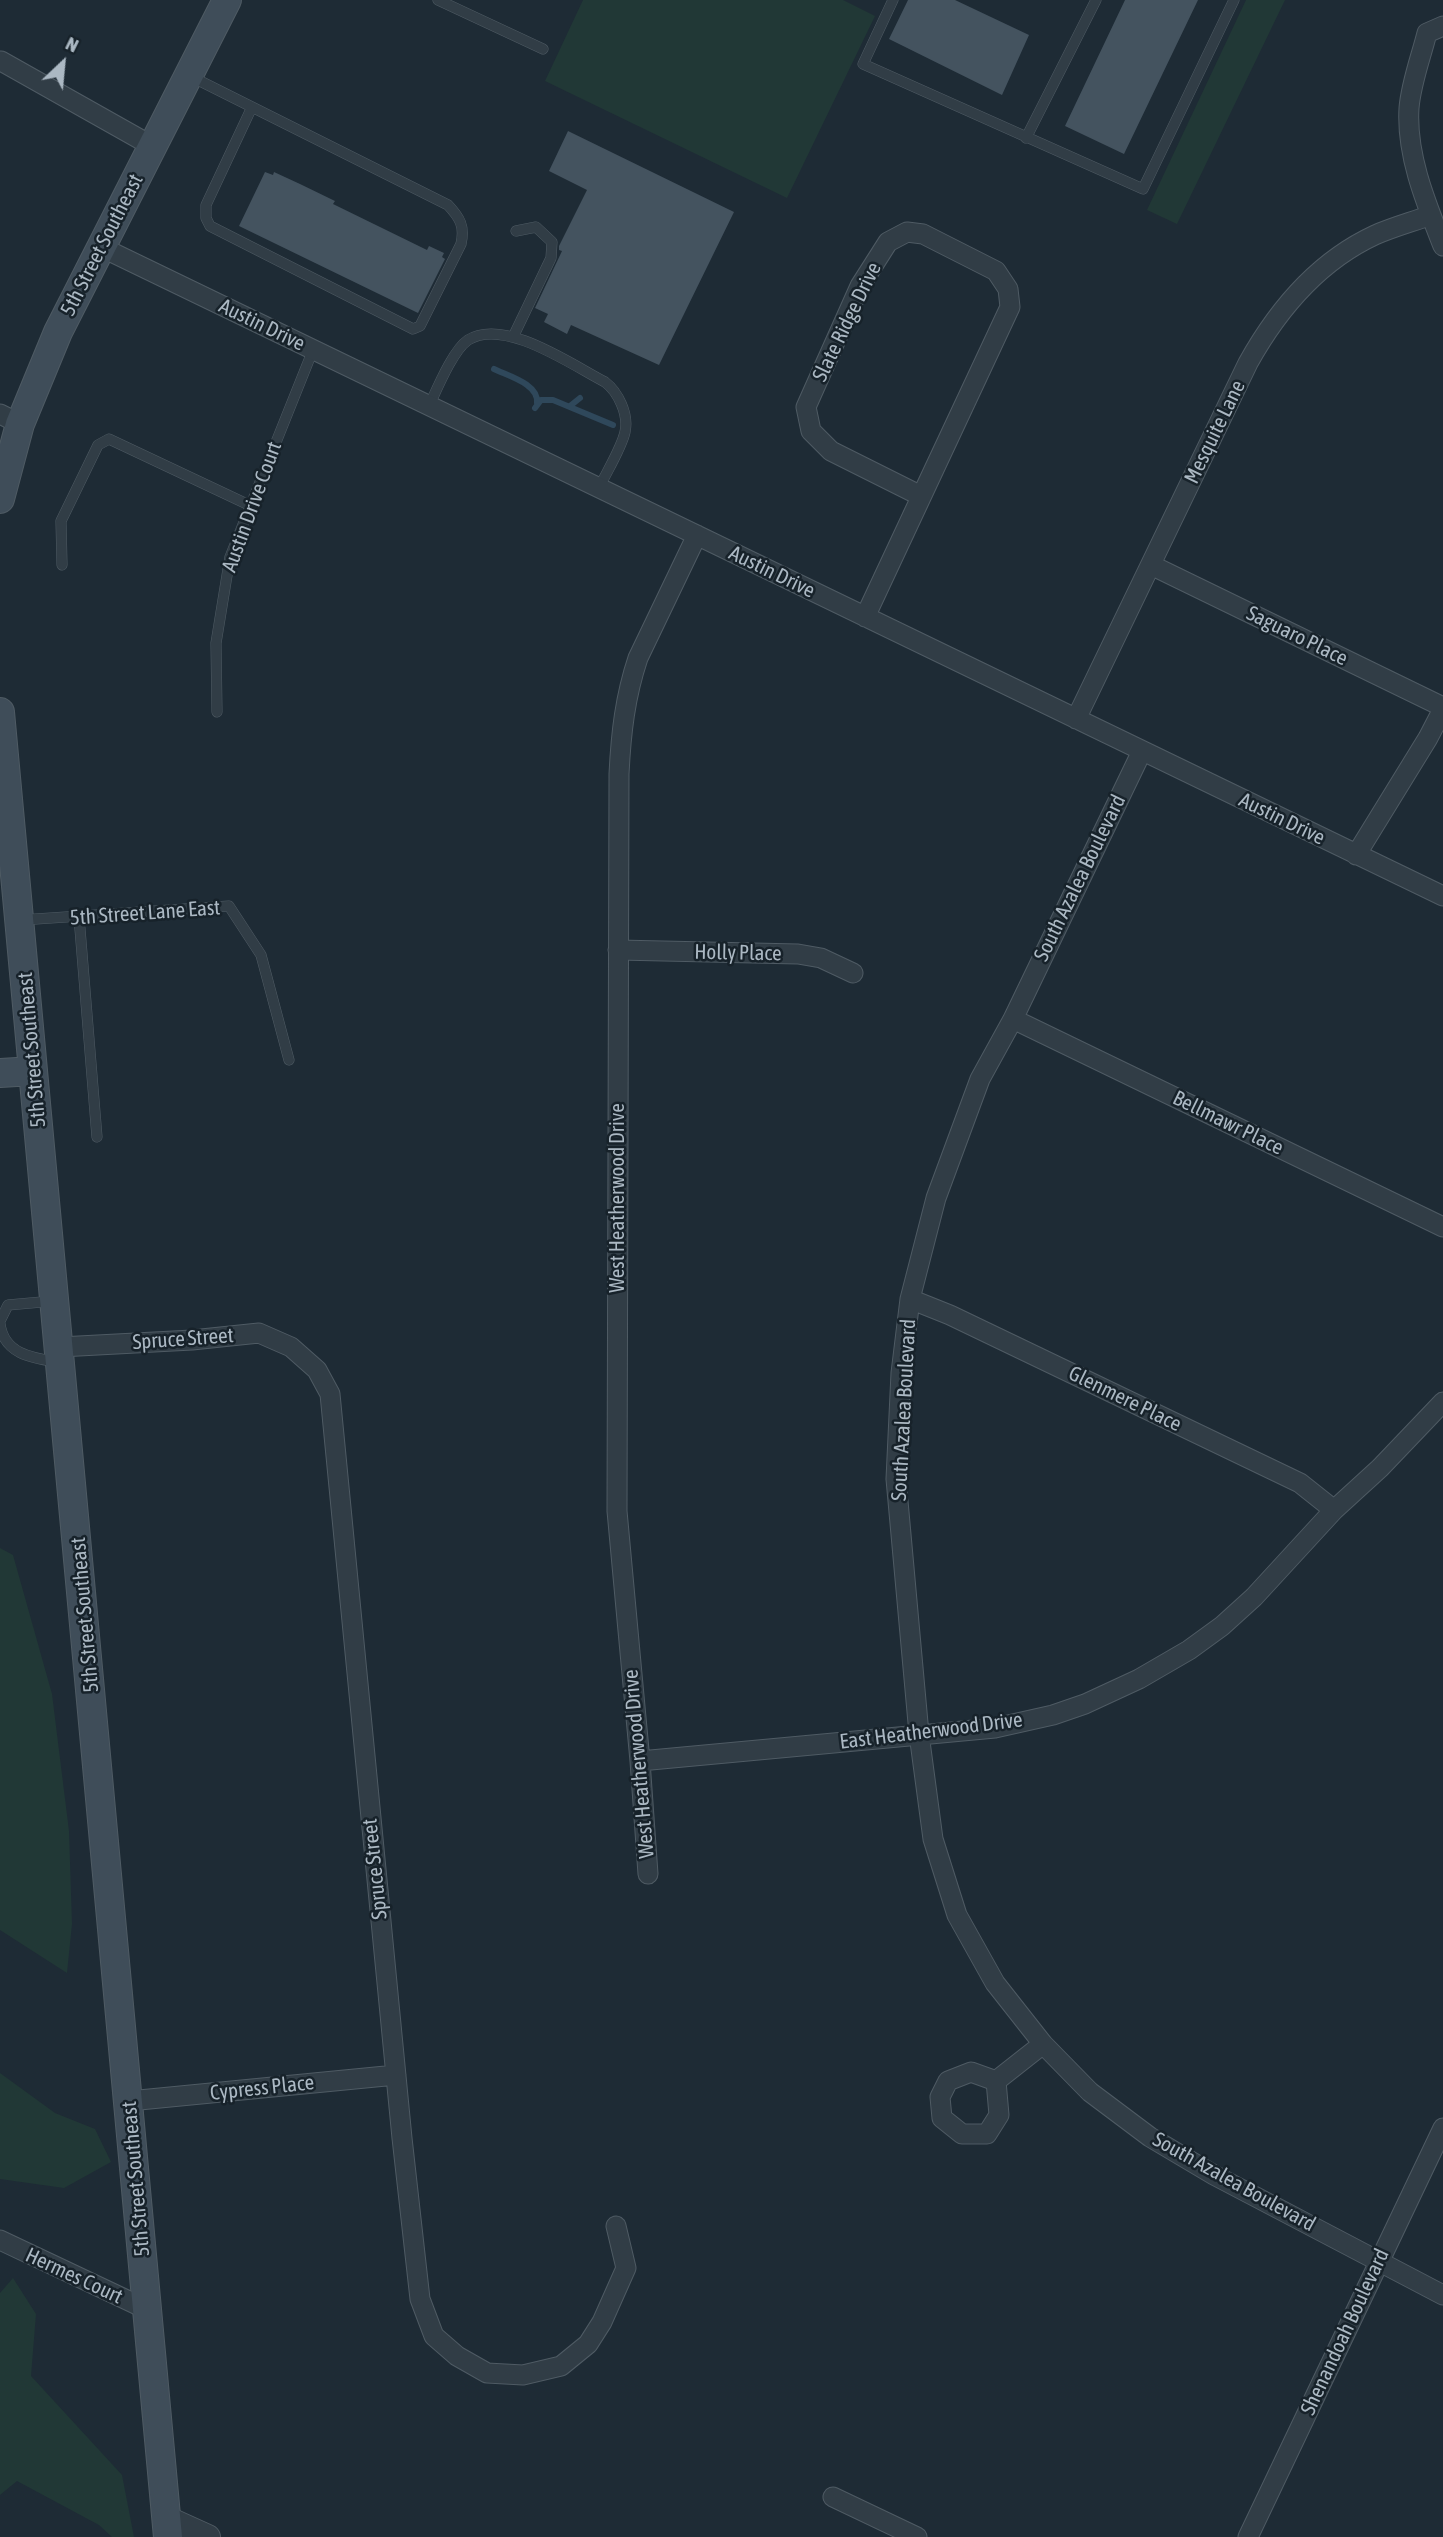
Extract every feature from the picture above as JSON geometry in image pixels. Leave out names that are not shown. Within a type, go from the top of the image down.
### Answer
[{"type":"main road","name":"5th Street Southeast","points":[[0,499],[10,419],[53,344],[227,0]]},
{"type":"main road","name":"5th Street Southeast","points":[[0,712],[13,887],[20,920],[167,2527]]},
{"type":"main road","points":[[0,1073],[33,1072]]},
{"type":"street","points":[[1435,29],[1409,106],[1409,126],[1416,165],[1443,246]]},
{"type":"street","points":[[0,55],[0,61],[152,146]]},
{"type":"street","name":"Mesquite Lane","points":[[1076,719],[1248,362],[1286,304],[1337,257],[1357,244],[1431,215]]},
{"type":"street","name":"Slate Ridge Drive","points":[[865,617],[1010,307],[1008,289],[996,271],[923,234],[906,232],[888,242],[860,286],[806,407],[811,430],[831,451],[921,496]]},
{"type":"street","name":"Austin Drive","points":[[101,247],[1443,897]]},
{"type":"street","name":"West Heatherwood Drive","points":[[648,1874],[617,1511],[619,774],[625,704],[638,659],[696,535]]},
{"type":"street","name":"Saguaro Place","points":[[1151,565],[1443,708]]},
{"type":"street","points":[[1356,855],[1429,738],[1443,708]]},
{"type":"street","name":"South Azalea Boulevard","points":[[1142,751],[1013,1019],[979,1079],[936,1198],[910,1298],[901,1373],[896,1479],[919,1734],[933,1839],[957,1915],[995,1983],[1042,2044],[1090,2092],[1150,2137],[1214,2175],[1443,2295]]},
{"type":"street","name":"Holly Place","points":[[618,950],[798,954],[821,958],[853,973]]},
{"type":"street","name":"Bellmawr Place","points":[[1013,1019],[1443,1227]]},
{"type":"street","name":"Glenmere Place","points":[[910,1298],[1300,1483],[1334,1510]]},
{"type":"street","name":"Spruce Street","points":[[60,1355],[259,1333],[290,1347],[317,1370],[330,1394],[420,2298],[434,2336],[457,2356],[487,2372],[523,2375],[561,2366],[588,2344],[602,2322],[626,2268],[616,2226]]},
{"type":"street","name":"East Heatherwood Drive","points":[[640,1761],[995,1728],[1053,1715],[1085,1704],[1139,1679],[1189,1650],[1222,1626],[1254,1597],[1334,1510],[1380,1468],[1443,1402]]},
{"type":"street","points":[[996,2081],[1042,2044]]},
{"type":"street","name":"Cypress Place","points":[[129,2101],[396,2075]]},
{"type":"street","name":"Shenandoah Boulevard","points":[[1248,2537],[1443,2128]]},
{"type":"street","name":"Hermes Court","points":[[0,2240],[148,2310]]},
{"type":"street","points":[[833,2497],[917,2537]]},
{"type":"street","points":[[167,2527],[208,2537]]},
{"type":"lane","points":[[438,0],[543,49]]},
{"type":"lane","points":[[892,0],[863,64],[1143,189],[1234,0]]},
{"type":"lane","points":[[1026,138],[1096,0]]},
{"type":"lane","points":[[188,75],[252,107],[448,205],[460,218],[463,232],[461,244],[420,326],[413,329],[210,226],[206,218],[206,205],[252,107]]},
{"type":"lane","points":[[513,337],[551,258],[552,242],[536,227],[516,231]]},
{"type":"lane","points":[[429,406],[457,353],[468,340],[484,335],[504,335],[527,341],[613,388],[625,414],[625,432],[599,488]]},
{"type":"lane","name":"Austin Drive Court","points":[[217,712],[216,643],[230,557],[313,350]]},
{"type":"lane","points":[[62,565],[61,522],[98,445],[108,439],[249,505]]},
{"type":"lane","name":"5th Street Lane East","points":[[20,920],[229,906],[261,955],[289,1060]]},
{"type":"lane","points":[[79,917],[97,1137]]},
{"type":"lane","points":[[55,1301],[8,1305],[0,1322],[2,1336],[10,1346],[29,1357],[60,1355]]},
{"type":"green space","points":[[583,0],[843,0],[875,16],[787,198],[545,81]]},
{"type":"green space","points":[[1246,0],[1285,0],[1177,224],[1147,210]]},
{"type":"green space","points":[[0,1548],[13,1555],[52,1694],[69,1831],[72,1924],[67,1973],[0,1930]]},
{"type":"green space","points":[[0,2073],[55,2113],[95,2129],[111,2162],[64,2188],[0,2179]]},
{"type":"green space","points":[[13,2278],[36,2314],[31,2376],[122,2475],[134,2537],[112,2537],[99,2525],[17,2481],[0,2495],[0,2293]]},
{"type":"building","points":[[908,0],[955,0],[1029,35],[1002,95],[889,39]]},
{"type":"building","points":[[1125,0],[1198,0],[1124,154],[1065,126]]},
{"type":"building","points":[[568,131],[734,212],[659,365],[571,325],[567,334],[544,322],[548,314],[535,308],[562,251],[559,246],[587,190],[549,171]]},
{"type":"building","points":[[265,172],[273,175],[274,172],[300,184],[335,201],[333,204],[427,250],[429,246],[444,253],[442,257],[445,259],[418,313],[239,226]]},
{"type":"waterway","points":[[494,369],[528,386],[536,396],[537,403]]},
{"type":"waterway","points":[[570,406],[580,398]]},
{"type":"waterway","points":[[535,408],[541,400],[553,400],[613,425]]}]
